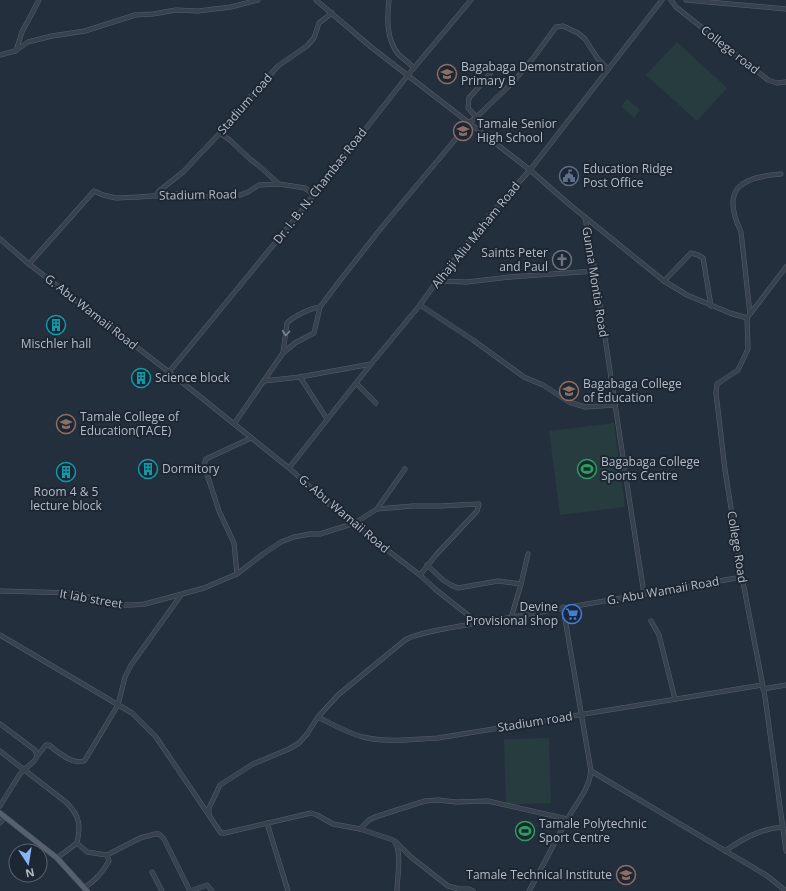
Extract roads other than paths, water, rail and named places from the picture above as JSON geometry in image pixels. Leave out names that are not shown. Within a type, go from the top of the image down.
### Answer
[{"type":"main road","points":[[0,813],[57,858],[86,889]]},
{"type":"street","points":[[15,51],[22,32],[38,0]]},
{"type":"street","points":[[0,56],[15,51],[28,42],[52,36],[85,31],[135,15],[176,10],[193,11],[226,8],[258,0]]},
{"type":"street","name":"Gunna Montia Road","points":[[316,0],[371,46],[530,170],[585,218],[595,271],[644,594]]},
{"type":"street","points":[[389,0],[387,15],[390,37],[398,54],[414,68]]},
{"type":"street","name":"Dr. I. B. N. Chambas Road","points":[[169,372],[314,195],[408,75],[471,0]]},
{"type":"street","name":"Alhaji Aliu Maham Road","points":[[289,468],[371,364],[420,305],[488,216],[530,170],[662,0]]},
{"type":"street","name":"College road","points":[[671,0],[678,8],[768,80],[778,83],[786,82]]},
{"type":"street","points":[[686,0],[786,9]]},
{"type":"street","name":"Stadium road","points":[[156,196],[159,191],[183,172],[220,133],[278,66],[307,46],[314,38],[319,23],[332,13]]},
{"type":"street","points":[[234,424],[283,353],[295,343],[314,333],[320,307],[382,227],[469,122],[492,102],[522,72],[558,26],[566,27],[578,33],[585,39],[598,59],[608,69]]},
{"type":"street","points":[[476,117],[468,108],[470,98],[490,74]]},
{"type":"street","points":[[220,133],[279,184]]},
{"type":"street","name":"College Road","points":[[781,174],[754,178],[743,183],[734,193],[734,209],[741,232],[748,316],[748,349],[738,370],[717,384],[716,393],[725,470],[742,577],[763,687],[784,816],[783,827],[786,851]]},
{"type":"street","name":"Stadium Road","points":[[29,264],[93,192],[116,198],[178,194],[211,197],[240,195],[259,186],[279,184],[305,188],[314,195]]},
{"type":"street","points":[[585,218],[664,282],[711,306],[748,316],[786,267]]},
{"type":"street","name":"G. Abu Wamaii Road","points":[[0,239],[29,264],[169,372],[289,468],[337,511],[355,523],[366,534],[420,575],[435,589],[478,623],[742,577]]},
{"type":"street","points":[[664,282],[691,253],[698,255],[703,258],[711,306]]},
{"type":"street","points":[[437,281],[467,282],[510,277],[559,275],[595,271]]},
{"type":"street","points":[[420,305],[473,340],[524,377],[543,385],[569,402],[585,407],[615,405]]},
{"type":"street","points":[[283,353],[288,323],[291,319],[313,308],[320,307]]},
{"type":"street","points":[[264,381],[300,377],[371,364]]},
{"type":"street","points":[[300,377],[327,419]]},
{"type":"street","points":[[356,384],[376,404]]},
{"type":"street","points":[[237,574],[234,543],[219,511],[204,465],[206,460],[251,438]]},
{"type":"street","points":[[377,509],[405,470]]},
{"type":"street","points":[[377,509],[413,506],[479,504],[477,511],[427,565],[420,575]]},
{"type":"street","name":"It lab street","points":[[0,591],[73,593],[120,605],[145,604],[204,588],[237,574],[281,542],[294,537],[320,534],[355,523],[377,509]]},
{"type":"street","points":[[510,618],[521,584],[528,554]]},
{"type":"street","points":[[427,565],[443,580],[458,588],[478,583],[498,581],[521,584]]},
{"type":"street","points":[[0,806],[16,778],[25,771],[46,745],[49,745],[73,761],[82,762],[88,755],[118,705],[125,677],[131,665],[181,594]]},
{"type":"street","points":[[529,891],[567,819],[585,792],[590,780],[591,771],[563,607]]},
{"type":"street","points":[[651,621],[659,635],[675,700]]},
{"type":"street","points":[[209,815],[209,808],[220,785],[253,764],[289,749],[299,743],[318,717],[338,695],[405,640],[428,633],[478,623]]},
{"type":"street","points":[[0,635],[132,713],[156,737],[221,833],[311,813],[317,814],[333,824],[360,829],[393,840],[411,857],[448,886],[473,891]]},
{"type":"street","name":"Stadium road","points":[[318,717],[362,737],[373,739],[401,740],[438,738],[675,700],[786,685]]},
{"type":"street","points":[[0,724],[35,750],[37,756]]},
{"type":"street","points":[[0,751],[74,810],[80,830],[77,843],[57,858]]},
{"type":"street","points":[[591,771],[766,875],[786,891]]},
{"type":"street","points":[[360,829],[375,817],[425,801],[438,800],[456,802],[488,801],[567,819]]},
{"type":"street","points":[[0,823],[5,817]]},
{"type":"street","points":[[267,823],[288,891]]},
{"type":"street","points":[[725,851],[746,837],[772,828],[783,827]]},
{"type":"street","points":[[77,843],[87,852],[107,854],[140,838],[159,834],[164,839],[190,891],[207,884],[212,891]]},
{"type":"street","points":[[396,842],[399,857],[397,891]]},
{"type":"street","points":[[86,889],[102,873],[109,861],[107,854]]},
{"type":"street","points":[[152,872],[162,891]]},
{"type":"place","name":"Bagabaga Demonstration Primary B","points":[[447,74]]},
{"type":"place","name":"Tamale Senior High School","points":[[463,131]]},
{"type":"place","name":"Education Ridge Post Office","points":[[569,176]]},
{"type":"place","name":"Saints Peter and Paul","points":[[562,260]]},
{"type":"place","name":"Mischler hall","points":[[56,325]]},
{"type":"place","name":"Science block","points":[[141,378]]},
{"type":"place","name":"Bagabaga College of Education","points":[[569,391]]},
{"type":"place","name":"Tamale College of Education(TACE)","points":[[66,424]]},
{"type":"place","name":"Dormitory","points":[[148,469]]},
{"type":"place","name":"Bagabaga College Sports Centre","points":[[587,469]]},
{"type":"place","name":"Room 4 & 5 lecture block","points":[[66,472]]},
{"type":"place","name":"Devine Provisional shop","points":[[572,614]]},
{"type":"place","name":"Tamale Polytechnic Sport Centre","points":[[525,831]]},
{"type":"place","name":"Tamale Technical Institute","points":[[626,875]]}]
